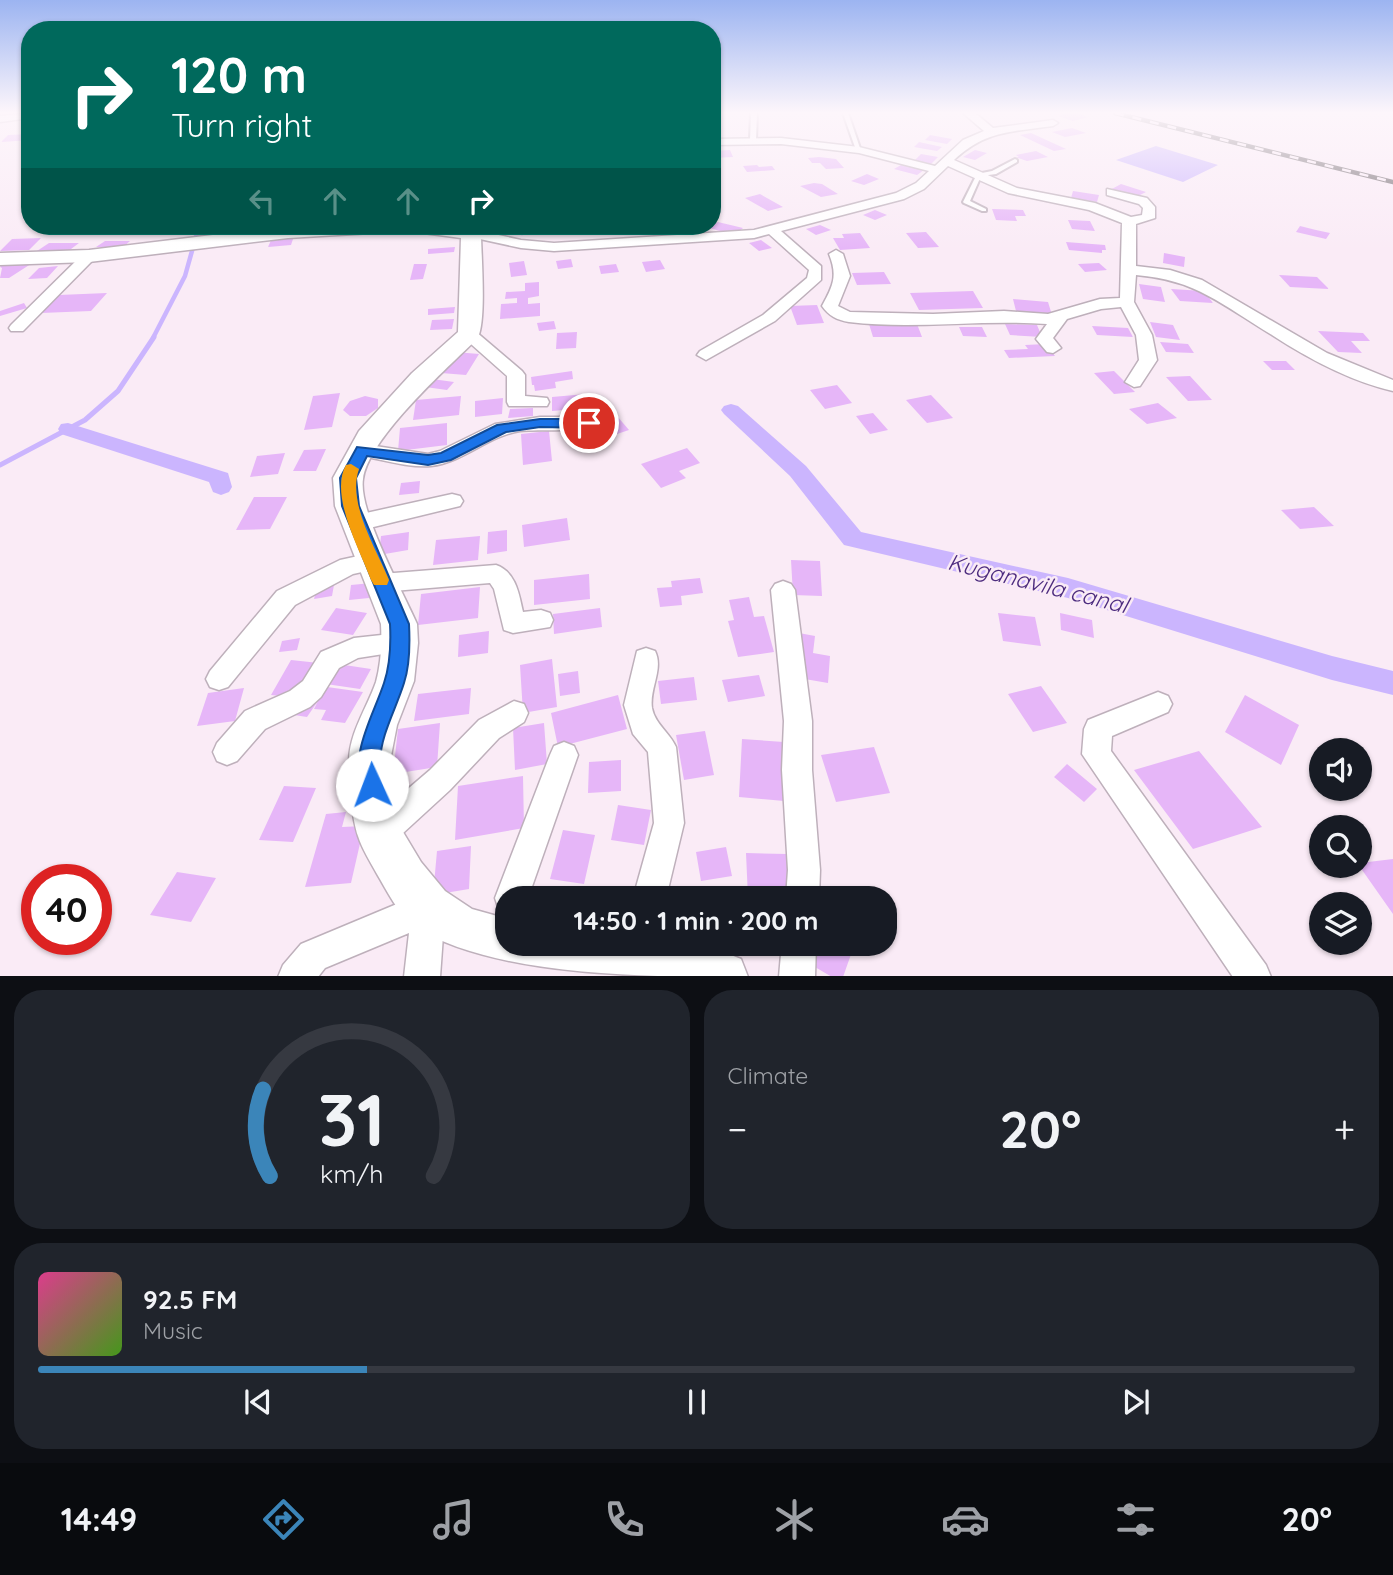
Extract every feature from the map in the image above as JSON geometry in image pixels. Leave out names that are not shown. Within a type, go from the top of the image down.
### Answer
[{"type":"street","points":[[906,159],[979,175],[1018,192],[1118,214],[1129,221],[1148,218],[1149,208],[1143,201],[1111,192]]},
{"type":"street","points":[[480,235],[521,244],[554,247],[725,238],[772,230],[900,196],[920,186],[949,159]]},
{"type":"street","points":[[1129,221],[1129,293],[1126,302],[1144,335],[1148,360],[1133,382]]},
{"type":"street","points":[[706,355],[769,318],[814,280],[816,269],[772,230]]},
{"type":"street","points":[[0,259],[89,256],[263,235]]},
{"type":"street","points":[[471,235],[469,334],[400,400],[362,450],[348,478],[351,506],[399,624],[400,643],[395,681],[377,725],[369,761],[379,834],[405,878],[428,908],[458,928],[493,941],[703,969],[723,976]]},
{"type":"street","points":[[635,243],[643,235]]},
{"type":"street","points":[[836,254],[844,270],[844,285],[830,306],[836,313],[849,317],[933,319],[1004,316],[1048,319],[1100,304],[1126,302]]},
{"type":"street","points":[[18,328],[89,256]]},
{"type":"street","points":[[1129,270],[1181,277],[1207,288],[1236,302],[1291,339],[1370,380],[1393,386]]},
{"type":"street","points":[[1053,348],[1044,340],[1061,316]]},
{"type":"street","points":[[469,334],[516,375],[516,402],[540,402]]},
{"type":"street","points":[[362,450],[428,460],[445,457],[502,428],[540,423],[589,423]]},
{"type":"street","points":[[358,523],[452,501]]},
{"type":"street","points":[[219,679],[286,598],[348,566],[377,572],[496,574],[506,587],[513,623],[541,620]]},
{"type":"street","points":[[783,590],[798,721],[797,770],[803,886]]},
{"type":"street","points":[[227,751],[255,720],[300,699],[312,689],[330,660],[354,648],[400,643]]},
{"type":"street","points":[[646,659],[638,705],[643,725],[662,747],[668,823],[652,886]]},
{"type":"street","points":[[1158,705],[1098,729],[1096,754],[1254,976]]},
{"type":"street","points":[[379,834],[440,780],[489,729],[514,713]]},
{"type":"street","points":[[515,886],[564,755]]},
{"type":"street","points":[[295,976],[313,956],[428,908]]},
{"type":"street","points":[[422,976],[428,908]]},
{"type":"street","points":[[493,941],[495,936]]},
{"type":"street","points":[[797,976],[798,956]]},
{"type":"lane","points":[[984,210],[966,202],[979,175],[994,173],[1015,161]]},
{"type":"shaded area","points":[[1197,159],[1218,165],[1183,182],[1116,160]]},
{"type":"building","points":[[808,159],[836,159],[844,168],[826,169],[820,163],[812,163]]},
{"type":"building","points":[[916,159],[936,159],[930,165],[913,162]]},
{"type":"building","points":[[901,165],[924,170],[917,175],[894,169]]},
{"type":"building","points":[[743,166],[772,166],[775,170],[747,172]]},
{"type":"building","points":[[867,174],[879,179],[864,185],[851,181]]},
{"type":"building","points":[[822,184],[838,194],[821,197],[800,186]]},
{"type":"building","points":[[1121,184],[1146,192],[1134,198],[1110,190]]},
{"type":"building","points":[[1073,191],[1099,195],[1097,202],[1071,198]]},
{"type":"building","points":[[760,194],[783,207],[768,211],[745,198]]},
{"type":"building","points":[[992,209],[1023,210],[1026,216],[1015,216],[1017,221],[996,220]]},
{"type":"building","points":[[875,210],[887,215],[875,220],[863,215]]},
{"type":"building","points":[[1068,220],[1090,221],[1095,231],[1072,229]]},
{"type":"building","points":[[721,223],[743,228],[735,235],[721,231]]},
{"type":"building","points":[[820,225],[831,230],[816,235],[806,229]]},
{"type":"building","points":[[1300,226],[1330,233],[1326,239],[1296,232]]},
{"type":"building","points":[[926,232],[939,247],[918,248],[906,233]]},
{"type":"building","points":[[860,233],[870,248],[840,250],[833,238],[844,238],[842,234]]},
{"type":"building","points":[[294,236],[291,245],[268,247],[272,238]]},
{"type":"building","points":[[41,238],[29,250],[0,251],[12,239]]},
{"type":"building","points":[[761,240],[772,248],[759,251],[749,243]]},
{"type":"building","points":[[105,241],[130,241],[122,248],[96,247]]},
{"type":"building","points":[[1066,242],[1105,245],[1106,250],[1102,250],[1102,253],[1069,250]]},
{"type":"building","points":[[49,243],[79,243],[67,252],[37,251]]},
{"type":"building","points":[[455,247],[454,252],[428,254],[428,249]]},
{"type":"building","points":[[1164,253],[1185,257],[1184,267],[1163,263]]},
{"type":"building","points":[[571,259],[573,267],[558,269],[556,261]]},
{"type":"building","points":[[37,260],[9,278],[0,278],[0,267],[6,261]]},
{"type":"building","points":[[660,260],[665,269],[646,272],[642,262]]},
{"type":"building","points":[[524,261],[527,275],[511,277],[509,263]]},
{"type":"building","points":[[1099,263],[1107,270],[1085,272],[1078,264]]},
{"type":"building","points":[[414,264],[427,264],[423,279],[410,280]]},
{"type":"building","points":[[616,264],[619,272],[601,274],[599,266]]},
{"type":"building","points":[[58,266],[47,278],[28,279],[39,268]]},
{"type":"building","points":[[884,272],[891,284],[857,285],[852,273]]},
{"type":"building","points":[[1279,275],[1317,277],[1329,289],[1290,287]]},
{"type":"building","points":[[539,282],[539,296],[528,298],[528,304],[540,303],[540,316],[500,319],[501,304],[517,303],[517,298],[505,299],[506,292],[525,291],[525,283]]},
{"type":"building","points":[[1139,284],[1161,287],[1165,302],[1143,299]]},
{"type":"building","points":[[1171,289],[1204,291],[1213,303],[1180,301]]},
{"type":"building","points":[[973,291],[983,308],[919,310],[910,293]]},
{"type":"building","points":[[107,293],[91,311],[41,313],[59,295]]},
{"type":"building","points":[[1013,299],[1048,302],[1052,315],[1016,311]]},
{"type":"building","points":[[24,303],[27,308],[0,316],[0,311]]},
{"type":"building","points":[[817,305],[824,323],[797,325],[790,306]]},
{"type":"building","points":[[455,307],[454,313],[428,315],[428,309]]},
{"type":"building","points":[[454,319],[452,329],[430,330],[432,320]]},
{"type":"building","points":[[554,321],[556,329],[539,331],[537,323]]},
{"type":"building","points":[[1150,322],[1173,325],[1180,340],[1156,337]]},
{"type":"building","points":[[869,324],[917,324],[922,337],[873,337]]},
{"type":"building","points":[[1005,324],[1037,325],[1042,337],[1010,335]]},
{"type":"building","points":[[1092,326],[1128,328],[1133,337],[1097,335]]},
{"type":"building","points":[[959,327],[982,327],[987,337],[963,336]]},
{"type":"building","points":[[1318,331],[1363,333],[1370,341],[1351,341],[1362,353],[1338,352]]},
{"type":"building","points":[[577,332],[576,348],[556,349],[557,333]]},
{"type":"building","points":[[1160,342],[1188,344],[1194,353],[1166,352]]},
{"type":"building","points":[[1046,344],[1055,356],[1009,358],[1004,350],[1028,349],[1025,345]]},
{"type":"building","points":[[455,352],[479,354],[466,375],[441,373]]},
{"type":"building","points":[[1263,361],[1286,361],[1295,370],[1272,370]]},
{"type":"building","points":[[572,371],[573,379],[555,382],[556,388],[535,391],[532,385],[531,377]]},
{"type":"building","points":[[1114,371],[1135,392],[1114,394],[1094,373]]},
{"type":"building","points":[[1190,376],[1212,400],[1188,401],[1166,377]]},
{"type":"building","points":[[432,379],[454,382],[447,390],[425,387]]},
{"type":"building","points":[[837,385],[852,403],[825,409],[810,390]]},
{"type":"building","points":[[340,393],[332,427],[304,430],[313,396]]},
{"type":"building","points":[[586,394],[587,408],[552,411],[552,397]]},
{"type":"building","points":[[931,395],[953,418],[927,423],[906,400]]},
{"type":"building","points":[[365,396],[378,399],[378,408],[366,416],[350,416],[343,410],[350,401]]},
{"type":"building","points":[[461,396],[459,415],[413,420],[416,400]]},
{"type":"building","points":[[503,398],[502,414],[475,417],[475,401]]},
{"type":"building","points":[[609,402],[613,413],[598,416],[594,405]]},
{"type":"building","points":[[1158,403],[1177,418],[1147,424],[1129,409]]},
{"type":"building","points":[[533,408],[533,416],[508,418],[510,409]]},
{"type":"building","points":[[873,413],[888,430],[870,434],[856,416]]},
{"type":"building","points":[[617,416],[629,430],[605,438],[594,424]]},
{"type":"building","points":[[447,423],[447,445],[398,451],[400,428]]},
{"type":"building","points":[[549,431],[552,461],[523,465],[521,434]]},
{"type":"building","points":[[687,448],[700,463],[679,471],[686,478],[661,488],[641,464]]},
{"type":"building","points":[[326,449],[316,471],[293,471],[304,450]]},
{"type":"building","points":[[285,453],[278,474],[250,477],[257,456]]},
{"type":"building","points":[[420,481],[419,493],[399,495],[401,483]]},
{"type":"building","points":[[254,497],[287,497],[270,529],[236,530]]},
{"type":"building","points":[[1314,507],[1334,526],[1300,529],[1281,510]]},
{"type":"building","points":[[567,518],[570,540],[524,547],[522,525]]},
{"type":"building","points":[[507,530],[507,551],[487,554],[488,532]]},
{"type":"building","points":[[409,532],[408,550],[379,555],[381,536]]},
{"type":"building","points":[[480,536],[478,560],[433,565],[436,540]]},
{"type":"building","points":[[791,560],[820,561],[822,596],[793,595]]},
{"type":"building","points":[[589,574],[590,599],[534,605],[534,580]]},
{"type":"building","points":[[700,578],[703,593],[681,596],[682,605],[660,607],[657,588],[672,587],[671,581]]},
{"type":"building","points":[[372,583],[369,598],[349,600],[351,585]]},
{"type":"building","points":[[334,585],[332,596],[314,599],[317,587]]},
{"type":"building","points":[[480,587],[478,618],[418,625],[421,594]]},
{"type":"building","points":[[749,597],[754,617],[764,616],[774,652],[738,657],[728,621],[734,620],[729,600]]},
{"type":"building","points":[[336,608],[367,613],[353,635],[321,630]]},
{"type":"building","points":[[600,608],[602,627],[554,634],[553,614]]},
{"type":"building","points":[[998,613],[1035,617],[1041,646],[1003,641]]},
{"type":"building","points":[[1060,613],[1092,620],[1094,638],[1061,630]]},
{"type":"building","points":[[489,631],[488,653],[458,657],[459,635]]},
{"type":"building","points":[[799,633],[815,636],[813,653],[830,656],[828,683],[793,677]]},
{"type":"building","points":[[300,638],[297,650],[279,652],[282,641]]},
{"type":"building","points":[[552,659],[557,707],[523,713],[520,665]]},
{"type":"building","points":[[291,660],[319,663],[300,698],[271,695]]},
{"type":"building","points":[[331,663],[371,669],[360,689],[319,683]]},
{"type":"building","points":[[578,671],[580,693],[560,696],[558,674]]},
{"type":"building","points":[[759,675],[765,696],[728,702],[722,680]]},
{"type":"building","points":[[694,677],[697,700],[661,704],[658,681]]},
{"type":"building","points":[[1041,686],[1067,723],[1033,732],[1008,694]]},
{"type":"building","points":[[327,687],[363,692],[345,723],[321,720],[326,710],[314,709],[318,701],[307,717],[294,715],[306,695],[320,698]]},
{"type":"building","points":[[244,688],[235,721],[197,726],[208,693]]},
{"type":"building","points":[[471,688],[469,714],[414,721],[418,694]]},
{"type":"building","points":[[618,695],[627,729],[558,747],[551,713]]},
{"type":"building","points":[[1245,695],[1299,725],[1281,765],[1225,732]]},
{"type":"building","points":[[440,723],[437,767],[393,774],[398,729]]},
{"type":"building","points":[[544,723],[547,764],[515,770],[513,728]]},
{"type":"building","points":[[705,731],[714,775],[684,780],[676,735]]},
{"type":"building","points":[[742,739],[784,742],[784,801],[739,797]]},
{"type":"building","points":[[874,747],[890,793],[836,802],[821,755]]},
{"type":"building","points":[[1199,751],[1262,827],[1193,849],[1134,770]]},
{"type":"building","points":[[621,760],[621,791],[588,793],[589,762]]},
{"type":"building","points":[[1067,764],[1097,789],[1084,802],[1054,777]]},
{"type":"building","points":[[523,776],[524,828],[455,840],[458,786]]},
{"type":"building","points":[[284,786],[316,788],[293,842],[259,840]]},
{"type":"building","points":[[618,805],[651,810],[644,845],[611,840]]},
{"type":"building","points":[[346,812],[342,827],[364,826],[351,883],[305,887],[326,814]]},
{"type":"building","points":[[563,830],[595,835],[584,884],[550,879]]},
{"type":"building","points":[[471,846],[469,889],[433,895],[437,851]]},
{"type":"building","points":[[726,847],[732,876],[701,881],[696,852]]},
{"type":"building","points":[[746,853],[787,854],[789,886],[747,886]]},
{"type":"building","points":[[1393,859],[1393,914],[1368,878],[1372,878],[1372,862]]},
{"type":"building","points":[[177,872],[216,878],[191,922],[150,915]]},
{"type":"building","points":[[804,956],[850,956],[843,976],[830,976],[803,960]]},
{"type":"waterway","points":[[153,338],[185,276],[196,235]]},
{"type":"waterway","points":[[0,465],[85,420],[118,391],[154,337]]},
{"type":"waterway","name":"Kuganavila canal","points":[[731,410],[798,471],[853,539],[1068,588],[1332,668],[1393,683]]},
{"type":"waterway","points":[[68,429],[220,478],[221,487]]},
{"type":"railway","points":[[1299,159],[1393,182]]},
{"type":"slow traffic","points":[[351,469],[348,478],[351,506],[380,580]]},
{"type":"route","points":[[372,785],[369,761],[377,725],[395,681],[400,643],[399,624],[351,506],[348,478],[362,450],[428,460],[445,457],[502,428],[540,423],[589,423]]}]
